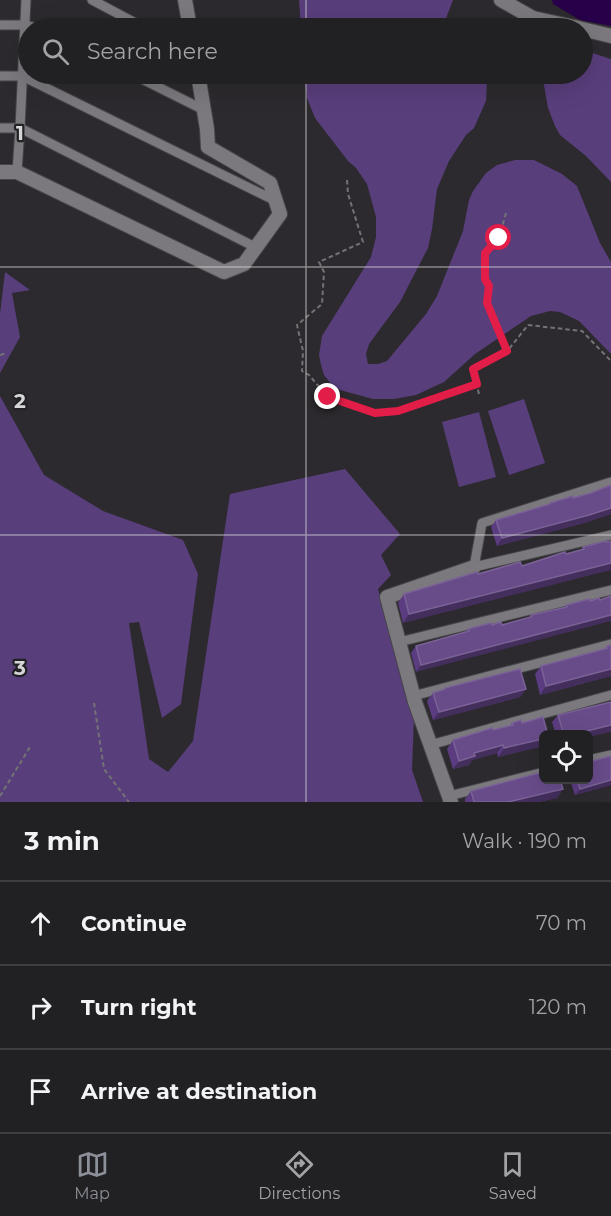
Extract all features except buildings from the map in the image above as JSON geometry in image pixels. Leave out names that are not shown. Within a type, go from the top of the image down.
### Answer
[{"type":"street","points":[[25,18],[26,0]]},
{"type":"street","points":[[92,0],[127,18]]},
{"type":"street","points":[[185,0],[188,18]]},
{"type":"street","points":[[501,0],[533,18]]},
{"type":"street","points":[[0,25],[18,25]]},
{"type":"street","points":[[593,32],[611,36]]},
{"type":"street","points":[[0,76],[18,76]]},
{"type":"street","points":[[17,172],[22,84]]},
{"type":"street","points":[[38,84],[276,201]]},
{"type":"street","points":[[152,84],[204,110]]},
{"type":"street","points":[[0,172],[17,172],[224,273],[244,264],[280,214],[270,183],[208,147],[200,84]]},
{"type":"street","points":[[0,128],[20,128],[256,248]]},
{"type":"street","points":[[474,567],[482,523],[611,482]]},
{"type":"street","points":[[539,773],[450,799],[413,696],[387,597],[474,567],[611,535]]},
{"type":"street","points":[[399,642],[611,590]]},
{"type":"street","points":[[413,696],[611,644]]},
{"type":"street","points":[[430,745],[611,695]]},
{"type":"street","points":[[593,759],[611,755]]},
{"type":"path","points":[[347,180],[348,194],[363,242],[319,262],[324,272],[322,304],[297,325],[303,351],[302,371],[309,375],[328,397],[375,413],[398,411],[477,384]]},
{"type":"path","points":[[506,213],[499,238],[485,253],[485,279],[489,286],[487,303],[507,351]]},
{"type":"path","points":[[479,394],[473,369],[507,351],[528,326],[582,331],[611,361]]},
{"type":"path","points":[[0,355],[7,353]]},
{"type":"path","points":[[94,703],[104,769],[129,802]]},
{"type":"path","points":[[0,795],[30,747]]},
{"type":"shaded area","points":[[299,0],[453,0],[446,18],[300,18]]},
{"type":"shaded area","points":[[552,0],[611,0],[611,26],[593,23],[593,18],[577,18],[553,4]]},
{"type":"shaded area","points":[[593,53],[611,59],[611,182],[586,156],[560,135],[548,108],[544,84],[593,84]]},
{"type":"shaded area","points":[[305,84],[487,84],[486,101],[474,128],[466,135],[449,161],[437,189],[428,248],[400,302],[369,344],[366,354],[368,364],[387,361],[426,314],[437,296],[463,231],[473,191],[486,173],[497,165],[515,160],[534,160],[562,174],[577,186],[600,243],[611,262],[611,354],[579,321],[560,312],[550,311],[531,316],[475,354],[444,382],[416,395],[394,399],[373,399],[340,390],[331,384],[324,375],[319,355],[322,336],[371,257],[376,237],[376,217],[367,184],[315,118],[307,98]]},
{"type":"shaded area","points":[[5,272],[30,290],[12,293],[20,337],[0,373],[0,314]]},
{"type":"shaded area","points":[[0,396],[44,475],[103,511],[183,540],[198,574],[181,704],[162,718],[139,622],[129,623],[149,759],[168,772],[193,741],[230,494],[345,469],[400,534],[381,555],[391,575],[378,589],[414,718],[412,770],[423,802],[0,802]]},
{"type":"shaded area","points":[[524,399],[545,463],[509,475],[488,411]]},
{"type":"shaded area","points":[[479,412],[496,477],[459,487],[442,422]]},
{"type":"route","points":[[328,397],[375,413],[398,411],[477,384],[473,369],[507,351],[487,303],[489,286],[485,279],[485,253],[499,238]]}]
